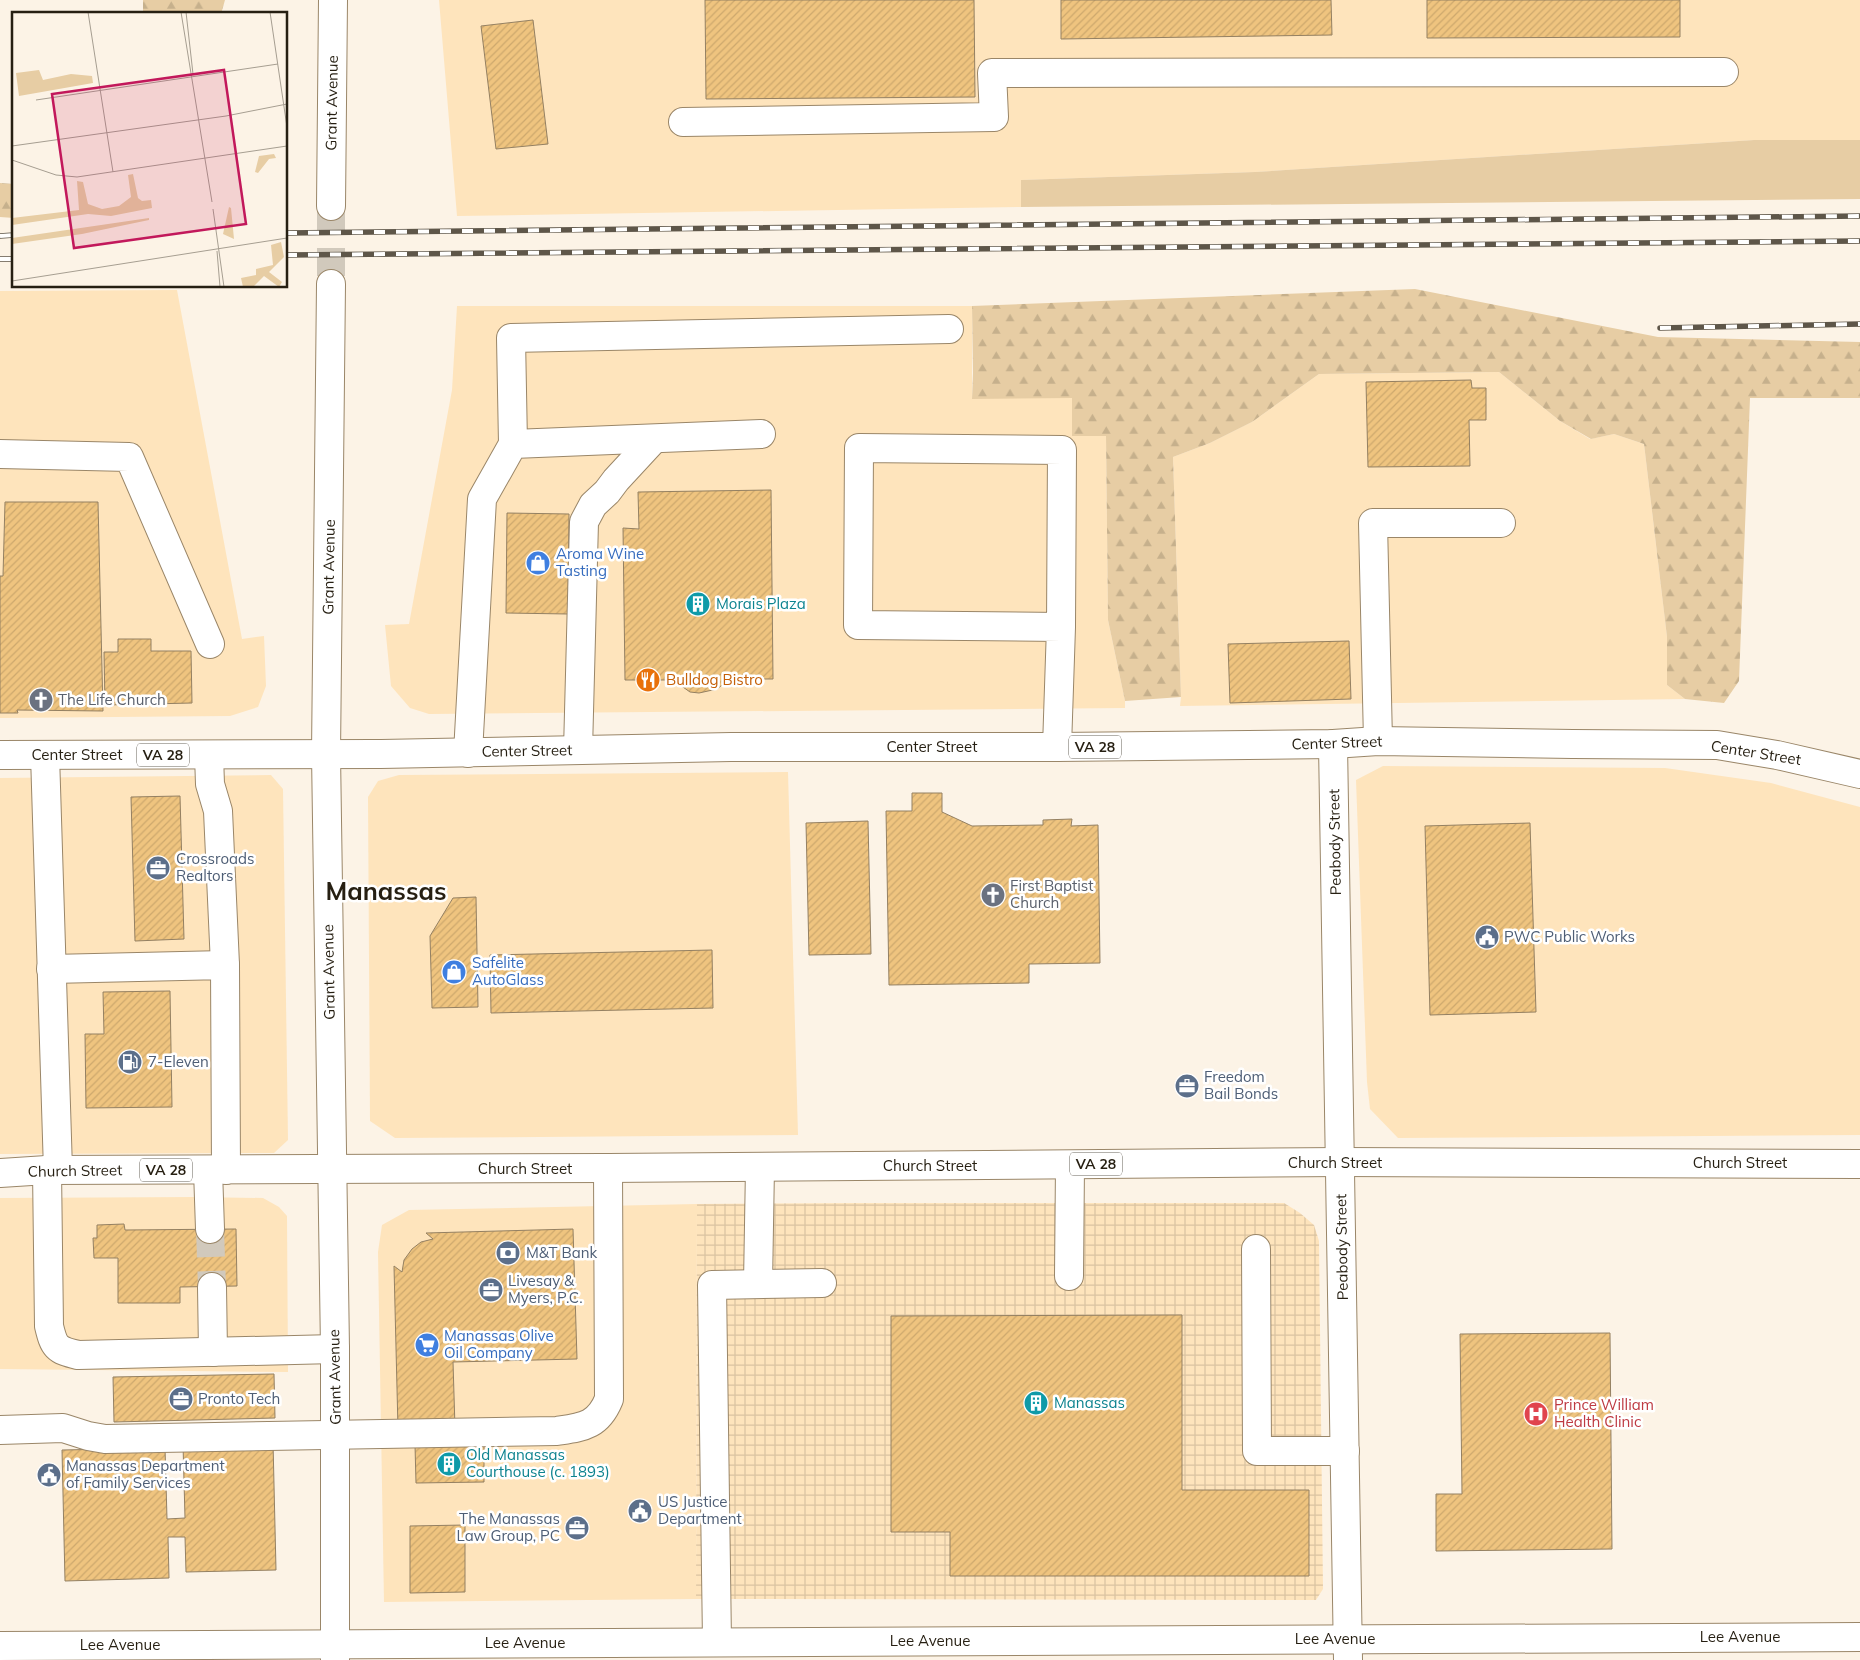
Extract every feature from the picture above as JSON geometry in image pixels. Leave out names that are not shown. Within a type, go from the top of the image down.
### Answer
[{"type":"main road","name":"Grant Avenue","points":[[331,206],[333,0]]},
{"type":"main road","points":[[683,122],[994,117],[992,74],[1724,72]]},
{"type":"main road","name":"Grant Avenue","points":[[331,284],[326,754],[336,1435],[336,1652]]},
{"type":"main road","points":[[468,753],[482,499],[513,444],[511,338],[949,329]]},
{"type":"main road","points":[[513,444],[653,440],[761,434]]},
{"type":"main road","points":[[578,750],[584,522],[593,505],[653,440]]},
{"type":"main road","points":[[1057,747],[1061,627],[1062,450],[859,448],[858,625],[1061,627]]},
{"type":"main road","points":[[0,454],[129,457],[210,644]]},
{"type":"main road","points":[[1378,741],[1373,523],[1501,523]]},
{"type":"main road","name":"Center Street","points":[[0,756],[1333,744],[1378,741],[1717,745],[1777,755],[1860,774]]},
{"type":"main road","name":"Peabody Street","points":[[1333,744],[1348,1650]]},
{"type":"main road","points":[[44,755],[51,969],[52,1170],[48,1326],[52,1340],[62,1352],[78,1355],[335,1349]]},
{"type":"main road","points":[[209,755],[210,784],[218,811],[225,965],[217,1170],[210,1229]]},
{"type":"main road","points":[[51,969],[225,965]]},
{"type":"main road","name":"Church Street","points":[[0,1173],[52,1170],[332,1170],[1341,1162],[1860,1164]]},
{"type":"main road","points":[[1069,1276],[1070,1164]]},
{"type":"main road","points":[[758,1284],[760,1167]]},
{"type":"main road","points":[[0,1430],[63,1428],[104,1439],[557,1431],[589,1424],[604,1413],[609,1400],[608,1168]]},
{"type":"main road","points":[[1256,1249],[1257,1451],[1345,1451]]},
{"type":"main road","points":[[717,1642],[712,1285],[822,1283]]},
{"type":"main road","points":[[212,1287],[213,1352]]},
{"type":"main road","name":"Lee Avenue","points":[[0,1646],[82,1653],[336,1652],[717,1642],[831,1651],[1348,1650],[1860,1637]]},
{"type":"shaded area","points":[[439,0],[1860,0],[1860,140],[1754,140],[1255,172],[1021,180],[1021,207],[457,216]]},
{"type":"shaded area","points":[[177,290],[242,639],[264,636],[266,686],[258,707],[230,716],[0,718],[0,291]]},
{"type":"shaded area","points":[[457,306],[972,306],[972,398],[1072,398],[1106,436],[1108,620],[1125,708],[429,714],[410,708],[391,686],[385,625],[409,624],[452,390]]},
{"type":"shaded area","points":[[1499,372],[1560,421],[1590,439],[1614,434],[1644,444],[1667,637],[1667,685],[1685,699],[1180,706],[1173,457],[1210,443],[1252,422],[1319,374]]},
{"type":"shaded area","points":[[1383,766],[1665,768],[1771,783],[1860,807],[1860,1135],[1398,1138],[1370,1109],[1367,1082],[1356,780]]},
{"type":"shaded area","points":[[788,772],[798,1135],[395,1138],[370,1121],[368,797],[378,781],[399,775]]},
{"type":"shaded area","points":[[271,775],[283,789],[288,1140],[274,1153],[0,1154],[0,778]]},
{"type":"shaded area","points":[[0,1198],[263,1198],[279,1207],[287,1216],[288,1372],[0,1369]]},
{"type":"shaded area","points":[[1284,1203],[1314,1225],[1319,1241],[1323,1589],[1316,1600],[696,1599],[697,1204]]},
{"type":"shaded area","points":[[697,1204],[696,1599],[384,1602],[378,1252],[382,1225],[409,1210]]},
{"type":"green space","points":[[143,0],[225,0],[222,12],[143,12]]},
{"type":"green space","points":[[1754,140],[1860,140],[1860,199],[1021,207],[1021,180],[1255,172]]},
{"type":"green space","points":[[0,183],[12,184],[12,218],[0,217]]},
{"type":"green space","points":[[1415,289],[1658,337],[1860,342],[1860,398],[1750,398],[1739,681],[1724,703],[1685,699],[1667,685],[1667,637],[1644,444],[1614,434],[1591,439],[1560,421],[1499,372],[1319,374],[1252,422],[1210,443],[1173,457],[1181,697],[1125,701],[1108,620],[1106,436],[1072,436],[1072,398],[972,399],[972,306]]},
{"type":"building","points":[[705,0],[974,0],[975,97],[706,99]]},
{"type":"building","points":[[1061,0],[1331,0],[1332,35],[1061,39]]},
{"type":"building","points":[[1427,0],[1680,0],[1680,37],[1427,38]]},
{"type":"building","points":[[533,20],[548,144],[496,149],[481,26]]},
{"type":"building","points":[[1471,380],[1472,388],[1486,388],[1486,420],[1469,420],[1470,466],[1368,467],[1366,382]]},
{"type":"building","name":"Morais Plaza","points":[[771,490],[773,679],[730,679],[717,689],[699,693],[690,692],[673,680],[625,680],[623,528],[639,529],[638,492]]},
{"type":"building","points":[[5,502],[98,502],[103,711],[17,710],[18,713],[0,713],[0,576],[3,576]]},
{"type":"building","name":"Aroma Wine Tasting","points":[[507,513],[569,514],[568,614],[506,613]]},
{"type":"building","points":[[118,639],[151,639],[151,651],[191,651],[192,703],[105,705],[104,652],[118,652]]},
{"type":"building","points":[[1349,641],[1351,699],[1230,703],[1228,644]]},
{"type":"building","name":"First Baptist Church","points":[[912,793],[942,793],[942,812],[972,826],[1043,825],[1043,820],[1072,819],[1071,826],[1098,825],[1100,963],[1029,964],[1029,983],[889,985],[886,811],[912,811]]},
{"type":"building","name":"Crossroads Realtors","points":[[180,796],[184,939],[135,941],[131,797]]},
{"type":"building","points":[[868,821],[871,954],[809,955],[806,823]]},
{"type":"building","points":[[1530,823],[1536,1012],[1430,1015],[1425,826]]},
{"type":"building","name":"Safelite AutoGlass","points":[[476,897],[478,1007],[432,1008],[430,936],[453,898]]},
{"type":"building","points":[[712,950],[713,1008],[491,1013],[490,955]]},
{"type":"building","points":[[170,991],[172,1107],[86,1108],[85,1034],[104,1034],[103,992]]},
{"type":"building","points":[[124,1224],[125,1230],[236,1229],[237,1286],[180,1287],[180,1303],[118,1303],[118,1258],[94,1258],[93,1238],[97,1238],[97,1225]]},
{"type":"building","points":[[573,1229],[577,1359],[453,1362],[455,1428],[398,1429],[394,1266],[402,1272],[404,1260],[412,1249],[421,1242],[433,1239],[426,1233]]},
{"type":"building","name":"Manassas","points":[[1182,1315],[1182,1490],[1309,1490],[1309,1576],[950,1576],[950,1532],[891,1532],[891,1316]]},
{"type":"building","name":"Prince William Health Clinic","points":[[1610,1333],[1612,1549],[1436,1551],[1436,1494],[1462,1494],[1460,1334]]},
{"type":"building","points":[[274,1374],[275,1418],[114,1422],[113,1377]]},
{"type":"building","points":[[273,1442],[276,1570],[186,1572],[185,1537],[168,1537],[169,1578],[65,1581],[62,1450],[165,1448],[167,1519],[185,1518],[183,1444]]},
{"type":"building","name":"Old Manassas Courthouse (c. 1893)","points":[[484,1444],[484,1482],[416,1483],[415,1445]]},
{"type":"building","points":[[465,1525],[465,1592],[410,1593],[410,1526]]},
{"type":"tunnel","points":[[331,206],[331,284]]},
{"type":"tunnel","points":[[210,1229],[212,1287]]},
{"type":"railway","points":[[288,233],[1860,216]]},
{"type":"railway","points":[[0,236],[12,235]]},
{"type":"railway","points":[[288,255],[1860,241]]},
{"type":"railway","points":[[0,259],[12,259]]},
{"type":"railway","points":[[1660,328],[1860,324]]},
{"type":"place","name":"Aroma Wine Tasting","points":[[538,563]]},
{"type":"place","name":"Morais Plaza","points":[[698,604]]},
{"type":"place","name":"Bulldog Bistro","points":[[648,680]]},
{"type":"place","name":"The Life Church","points":[[41,700]]},
{"type":"place","name":"Crossroads Realtors","points":[[158,868]]},
{"type":"place","name":"First Baptist Church","points":[[993,895]]},
{"type":"place","name":"PWC Public Works","points":[[1487,937]]},
{"type":"place","name":"Safelite AutoGlass","points":[[454,972]]},
{"type":"place","name":"7-Eleven","points":[[130,1062]]},
{"type":"place","name":"Freedom Bail Bonds","points":[[1187,1086]]},
{"type":"place","name":"M&T Bank","points":[[508,1253]]},
{"type":"place","name":"Livesay & Myers, P.C.","points":[[491,1290]]},
{"type":"place","name":"Manassas Olive Oil Company","points":[[427,1345]]},
{"type":"place","name":"Pronto Tech","points":[[181,1399]]},
{"type":"place","name":"Manassas","points":[[1036,1403]]},
{"type":"place","name":"Prince William Health Clinic","points":[[1536,1414]]},
{"type":"place","name":"Old Manassas Courthouse (c. 1893)","points":[[449,1464]]},
{"type":"place","name":"Manassas Department of Family Services","points":[[49,1475]]},
{"type":"place","name":"US Justice Department","points":[[640,1511]]},
{"type":"place","name":"The Manassas Law Group, PC","points":[[577,1528]]},
{"type":"district","name":"Manassas","points":[[386,891]]}]
